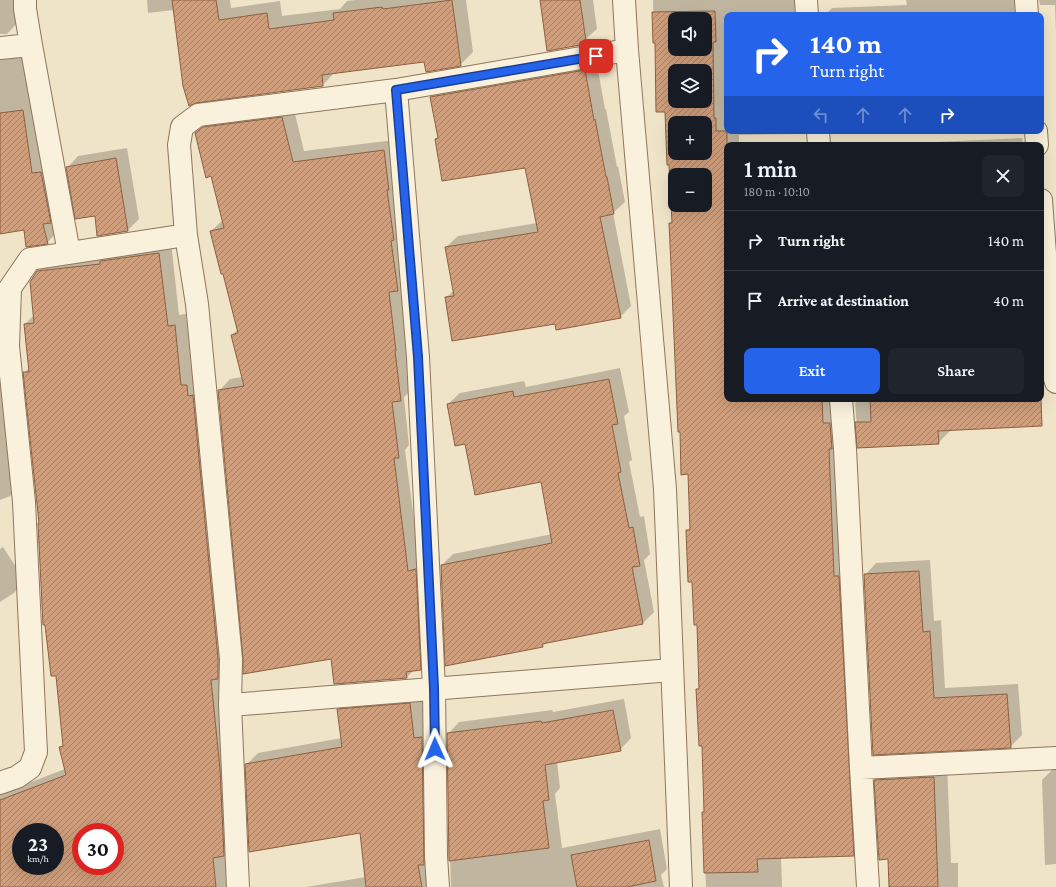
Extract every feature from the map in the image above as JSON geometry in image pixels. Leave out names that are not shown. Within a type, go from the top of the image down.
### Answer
[{"type":"street","points":[[25,0],[25,10],[31,45],[69,252]]},
{"type":"street","points":[[624,0],[665,489],[681,887]]},
{"type":"street","points":[[806,0],[807,12]]},
{"type":"street","points":[[1026,0],[1027,12]]},
{"type":"street","points":[[0,48],[31,45]]},
{"type":"street","points":[[238,887],[230,705],[231,659],[198,304],[186,235],[179,145],[182,127],[198,115],[396,90],[627,50]]},
{"type":"street","points":[[396,90],[418,357],[434,688],[436,856],[438,887]]},
{"type":"street","points":[[0,782],[17,777],[30,768],[36,752],[24,502],[4,347],[10,288],[30,259],[186,235]]},
{"type":"street","points":[[1044,240],[1054,375],[1056,382]]},
{"type":"street","points":[[841,402],[868,887]]},
{"type":"street","points":[[230,705],[672,670]]},
{"type":"street","points":[[861,768],[1056,758]]},
{"type":"building","points":[[172,0],[216,0],[219,20],[267,13],[269,29],[334,20],[333,13],[382,7],[383,9],[452,0],[461,66],[426,72],[424,62],[322,75],[323,86],[196,103],[189,106],[183,86]]},
{"type":"building","points":[[540,0],[580,0],[586,41],[580,42],[580,45],[547,51]]},
{"type":"building","points":[[715,11],[716,42],[713,42],[714,118],[716,118],[716,131],[724,131],[724,134],[727,134],[727,142],[724,142],[724,402],[822,402],[823,423],[830,423],[832,449],[829,449],[834,576],[839,576],[854,856],[757,859],[758,872],[704,873],[702,746],[699,746],[696,689],[699,689],[697,625],[694,625],[692,582],[688,582],[686,530],[690,530],[688,474],[681,475],[669,223],[672,223],[671,212],[712,212],[712,168],[669,168],[669,165],[667,165],[665,112],[656,112],[655,43],[653,43],[652,12]]},
{"type":"building","points":[[585,70],[614,214],[600,217],[621,318],[556,330],[555,324],[452,341],[445,297],[454,296],[445,247],[538,232],[525,168],[442,181],[435,139],[438,138],[430,97]]},
{"type":"building","points":[[23,110],[32,173],[41,172],[51,223],[43,224],[48,244],[26,247],[24,230],[0,234],[0,113]]},
{"type":"building","points":[[282,117],[293,162],[384,150],[389,190],[387,190],[394,240],[391,241],[398,291],[389,292],[401,401],[392,402],[399,458],[394,458],[408,571],[416,569],[421,670],[406,672],[407,678],[334,684],[331,659],[243,674],[243,658],[218,390],[244,386],[231,335],[238,333],[210,231],[224,228],[211,176],[206,178],[195,133],[203,127]]},
{"type":"building","points":[[116,158],[128,231],[97,236],[95,216],[75,219],[66,167]]},
{"type":"building","points":[[159,253],[168,326],[175,325],[181,385],[187,385],[188,396],[193,395],[218,659],[218,679],[211,680],[220,769],[224,856],[213,858],[216,887],[0,887],[0,800],[66,775],[59,747],[63,746],[56,676],[51,676],[45,625],[43,625],[39,523],[23,372],[29,372],[24,324],[34,323],[30,282],[37,271],[100,264],[100,261]]},
{"type":"building","points":[[609,379],[618,424],[612,425],[621,472],[618,473],[629,528],[633,527],[640,566],[632,567],[643,624],[542,644],[543,647],[445,666],[441,565],[552,543],[541,482],[475,495],[465,444],[455,446],[447,404],[513,391],[514,397]]},
{"type":"building","points":[[870,402],[1041,402],[1042,426],[938,431],[939,444],[857,448],[855,422],[871,422]]},
{"type":"building","points":[[919,571],[923,632],[930,631],[934,698],[1007,694],[1011,748],[873,755],[864,574]]},
{"type":"building","points":[[410,703],[414,738],[422,737],[424,865],[418,865],[422,887],[366,887],[360,833],[249,852],[245,764],[342,747],[337,709]]},
{"type":"building","points":[[613,710],[621,751],[545,765],[549,800],[543,801],[549,848],[449,861],[447,733],[541,721],[542,723]]},
{"type":"building","points":[[934,777],[938,887],[889,887],[888,859],[879,860],[874,780]]},
{"type":"building","points":[[649,840],[656,881],[627,887],[577,887],[571,855]]},
{"type":"route","points":[[435,749],[434,688],[418,357],[396,90],[596,56]]}]
